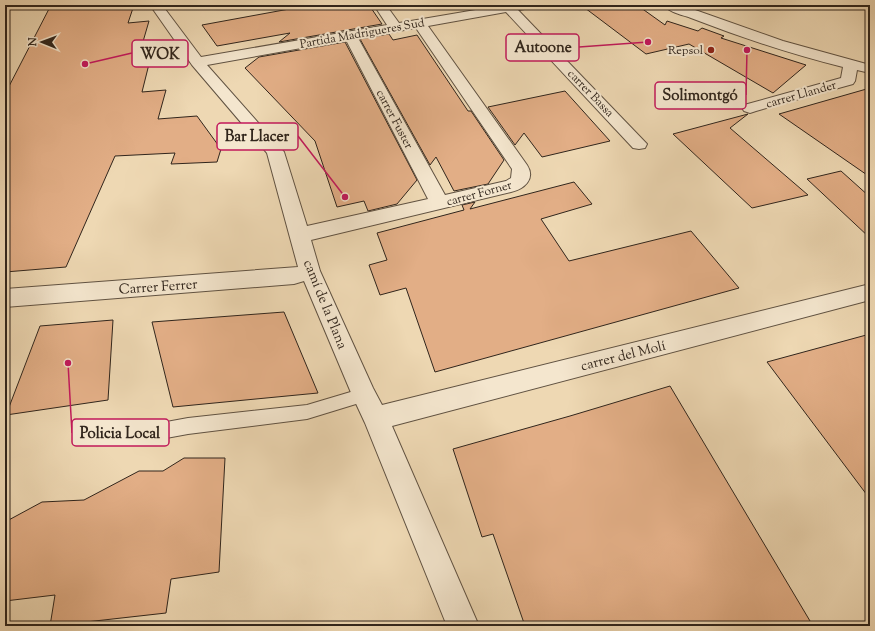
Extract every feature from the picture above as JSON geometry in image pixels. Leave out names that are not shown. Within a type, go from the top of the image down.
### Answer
[{"type":"street","name":"camí de la Plana","points":[[156,5],[198,62],[275,152],[310,271],[364,395],[376,418],[463,626]]},
{"type":"street","points":[[380,5],[396,28]]},
{"type":"street","name":"Partida Madrigueres Sud","points":[[198,62],[528,5]]},
{"type":"street","points":[[670,5],[849,71],[870,69]]},
{"type":"street","name":"carrer Bassa","points":[[509,8],[639,144]]},
{"type":"street","name":"carrer Forner","points":[[300,235],[440,204],[511,186],[520,181],[521,169],[420,24]]},
{"type":"street","name":"carrer Fuster","points":[[350,36],[440,204]]},
{"type":"street","name":"carrer Llander","points":[[750,108],[848,81],[849,71],[870,80]]},
{"type":"street","name":"Carrer Ferrer","points":[[5,298],[294,276],[310,271]]},
{"type":"street","name":"carrer del Molí","points":[[376,418],[870,292]]},
{"type":"lane","points":[[150,433],[188,426],[307,412],[364,395]]},
{"type":"building","points":[[51,5],[90,5],[89,9],[134,5],[128,23],[149,21],[142,45],[154,44],[142,92],[166,90],[158,119],[197,116],[221,149],[217,162],[171,164],[175,153],[115,156],[66,267],[5,272],[5,94]]},
{"type":"building","points":[[311,5],[369,5],[382,24],[279,42],[290,33],[217,46],[202,25]]},
{"type":"building","points":[[581,5],[637,5],[665,25],[667,21],[698,31],[702,28],[724,36],[721,38],[806,65],[773,93],[689,44],[646,54]]},
{"type":"building","points":[[389,34],[393,40],[417,35],[468,111],[471,111],[504,160],[488,184],[454,191],[436,157],[430,165],[360,39]]},
{"type":"building","points":[[345,42],[417,180],[397,204],[368,211],[364,201],[337,207],[315,141],[245,68],[259,57]]},
{"type":"building","points":[[870,88],[870,177],[779,114]]},
{"type":"building","points":[[565,91],[610,141],[542,157],[524,133],[515,145],[488,107]]},
{"type":"building","points":[[748,114],[730,128],[808,195],[752,208],[673,134]]},
{"type":"building","points":[[841,171],[870,197],[870,238],[807,179]]},
{"type":"building","points":[[574,182],[592,204],[541,219],[569,261],[691,231],[739,288],[435,372],[406,288],[380,295],[369,265],[387,260],[377,233],[464,210],[462,205],[475,202],[470,209]]},
{"type":"building","points":[[284,312],[318,393],[173,407],[152,322]]},
{"type":"building","points":[[113,320],[108,400],[6,415],[40,326]]},
{"type":"building","points":[[870,334],[870,499],[767,362]]},
{"type":"building","points":[[670,386],[813,626],[525,626],[493,534],[482,537],[453,449]]},
{"type":"building","points":[[184,458],[225,458],[219,572],[171,579],[166,613],[50,626],[55,595],[5,601],[5,522],[42,502],[84,500],[139,471],[163,471]]},
{"type":"place","name":"Autoone","points":[[648,42]]},
{"type":"place","name":"Repsol","points":[[711,50]]},
{"type":"place","name":"Solimontgó","points":[[747,50]]},
{"type":"place","name":"WOK","points":[[85,64]]},
{"type":"place","name":"Bar Llacer","points":[[345,197]]},
{"type":"place","name":"Policia Local","points":[[68,363]]}]
